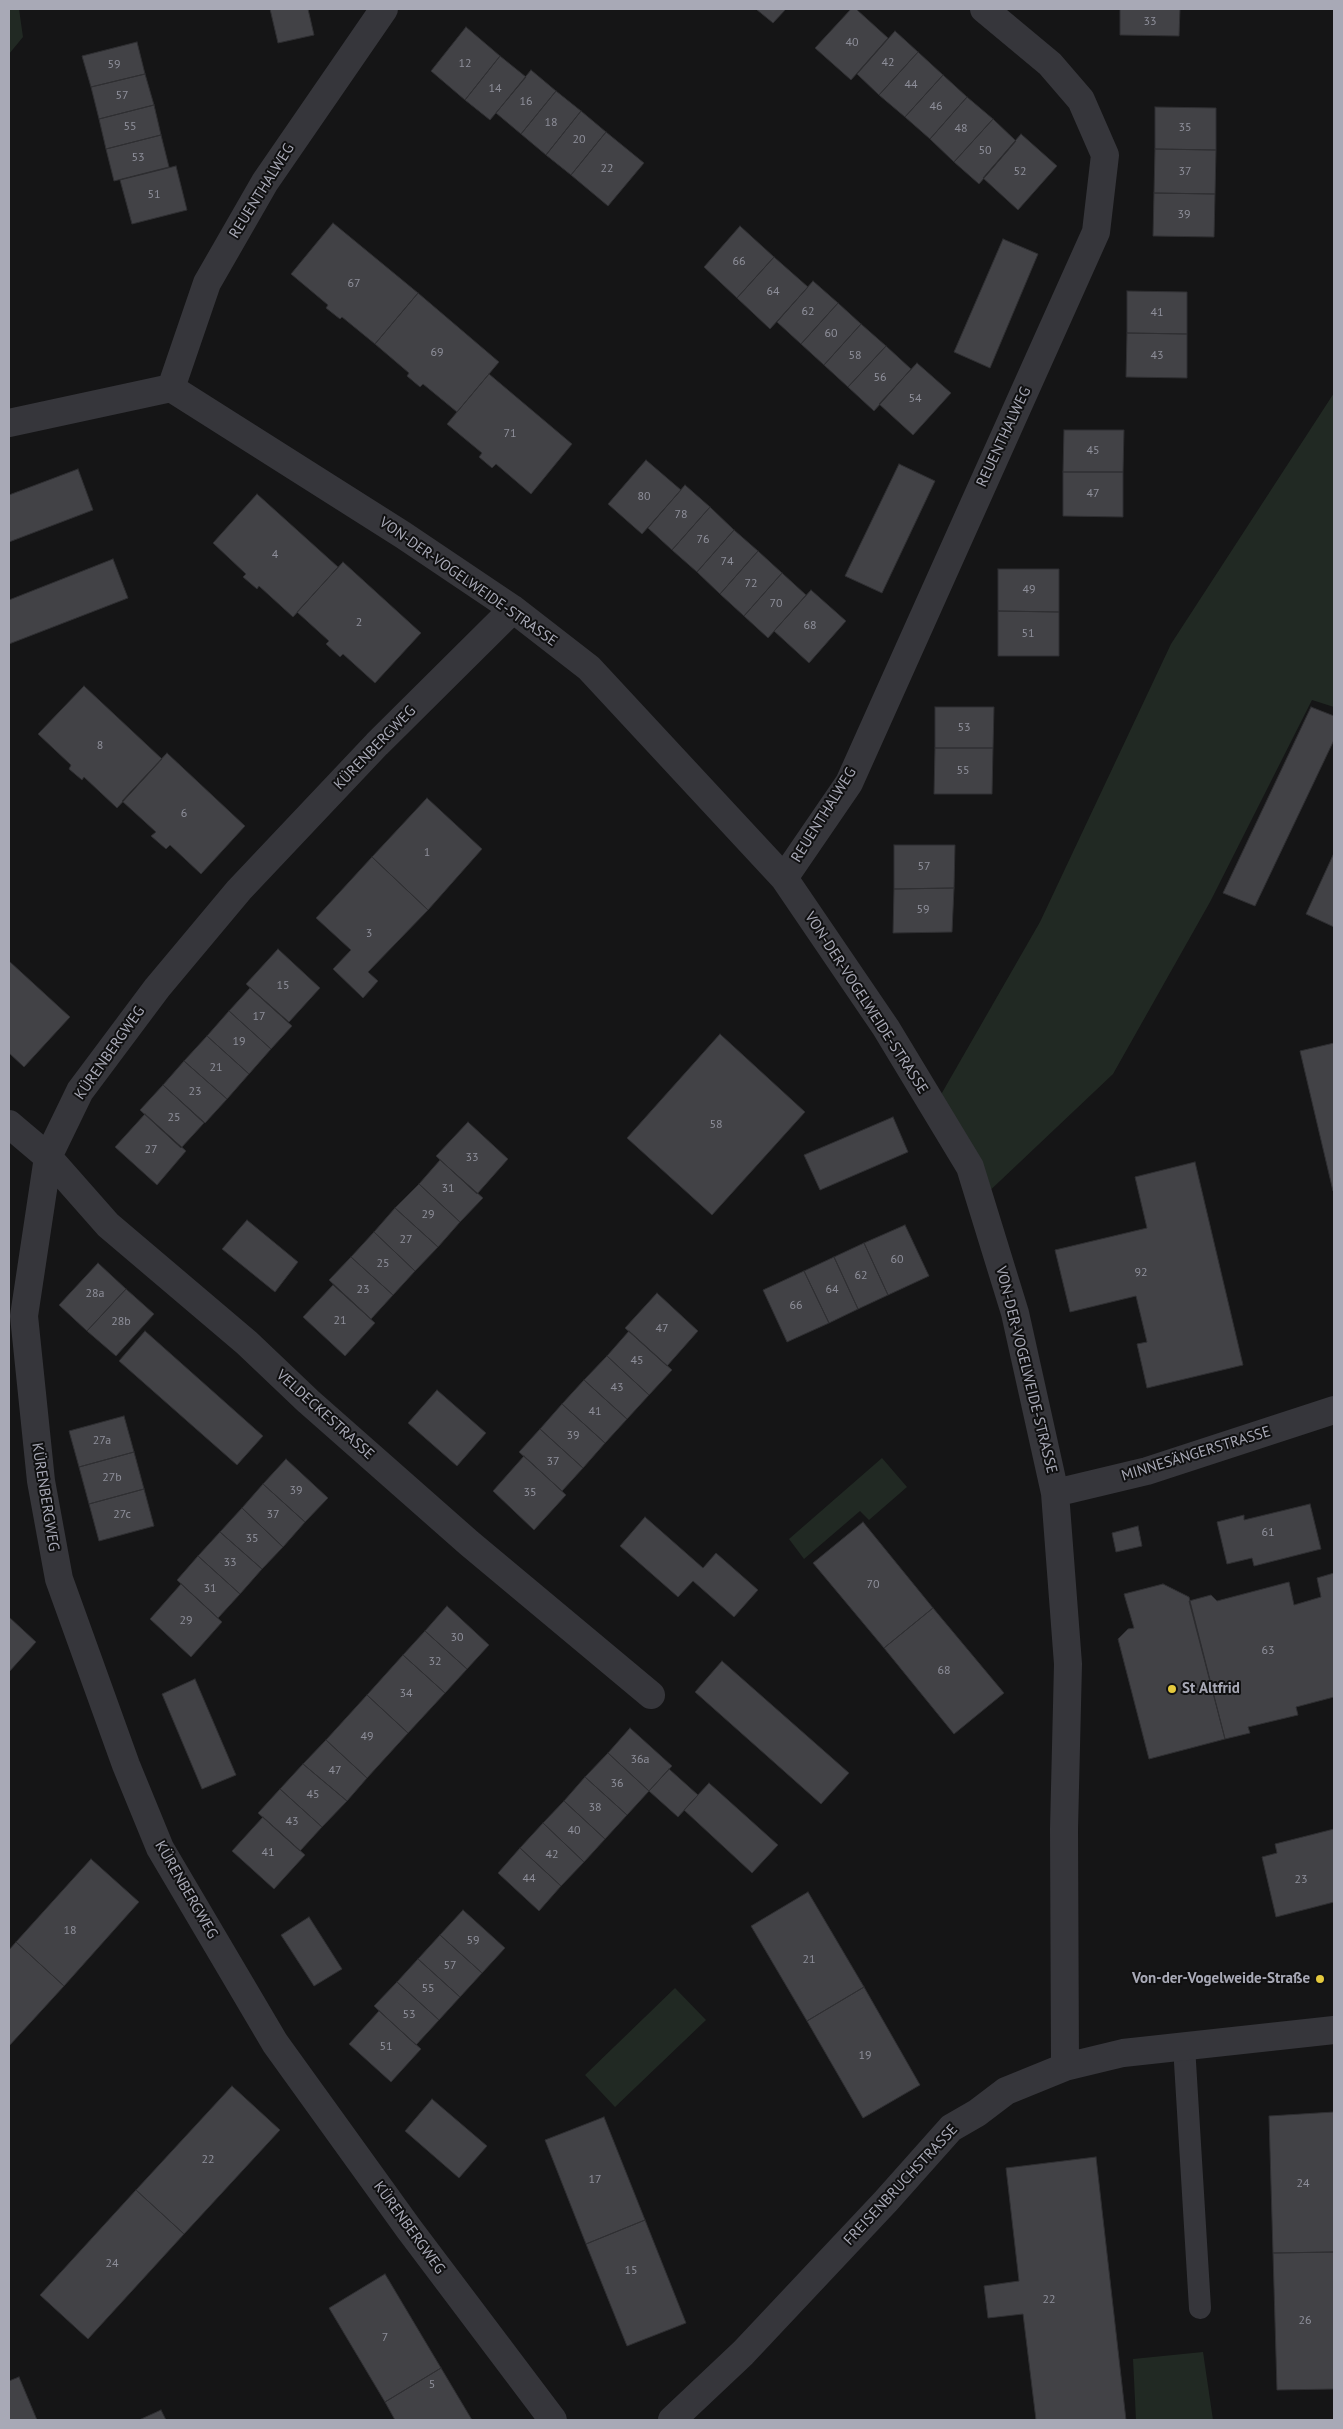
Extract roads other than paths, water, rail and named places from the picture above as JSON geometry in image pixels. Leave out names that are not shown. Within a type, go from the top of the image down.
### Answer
[{"type":"street","name":"REUENTHALWEG","points":[[171,388],[207,283],[265,182],[384,9]]},
{"type":"street","name":"REUENTHALWEG","points":[[784,878],[849,783],[1096,232],[1105,155],[1080,100],[1050,64],[984,9]]},
{"type":"street","points":[[9,423],[171,388]]},
{"type":"street","name":"VON-DER-VOGELWEIDE-STRASSE","points":[[171,388],[403,535],[513,609],[589,668],[784,878],[886,1028],[970,1167],[1015,1313],[1056,1493],[1068,1664],[1067,1798],[1064,1829],[1065,2067]]},
{"type":"street","name":"KÜRENBERGWEG","points":[[513,609],[377,744],[239,890],[157,988],[80,1091],[48,1156],[24,1316],[41,1481],[59,1579],[126,1765],[160,1848],[275,2043],[409,2229],[553,2420]]},
{"type":"street","name":"VELDECKESTRASSE","points":[[9,1124],[48,1156],[108,1225],[247,1343],[315,1407],[469,1543],[650,1695]]},
{"type":"street","name":"MINNESÄNGERSTRASSE","points":[[1056,1493],[1147,1472],[1334,1410]]},
{"type":"street","name":"FREISENBRUCHSTRASSE","points":[[672,2420],[743,2353],[886,2202],[951,2128],[977,2113],[1006,2091],[1065,2067],[1123,2053],[1334,2030]]},
{"type":"lane","points":[[1184,2046],[1200,2308]]},
{"type":"place","name":"St Altfrid","points":[[1172,1689]]},
{"type":"place","name":"Von-der-Vogelweide-Straße","points":[[1320,1979]]}]
